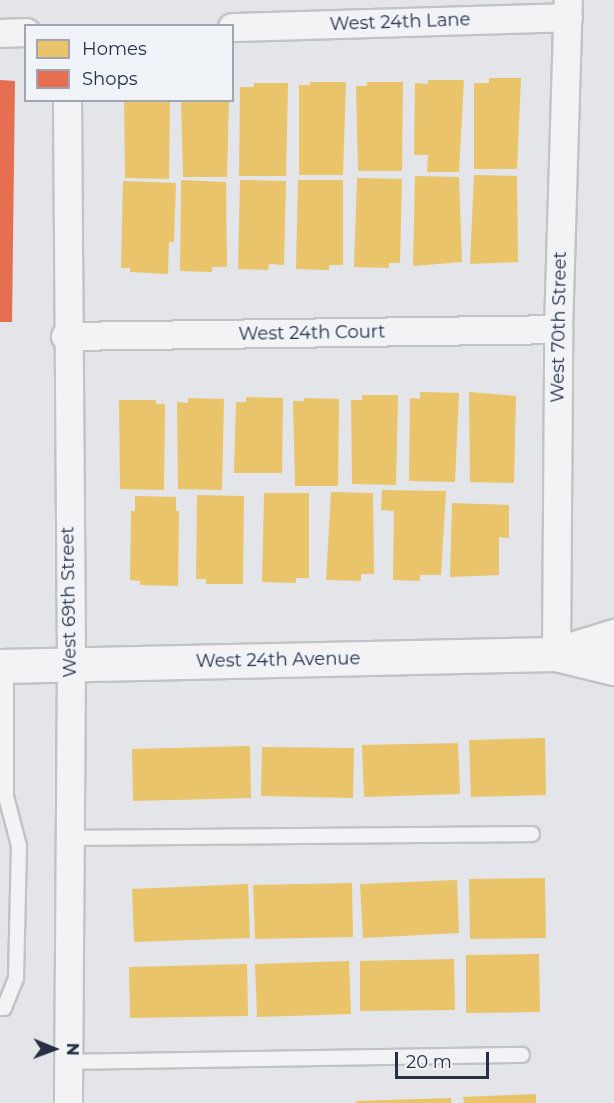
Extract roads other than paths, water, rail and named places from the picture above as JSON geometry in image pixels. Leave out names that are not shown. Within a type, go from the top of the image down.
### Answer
[{"type":"street","name":"West 24th Lane","points":[[234,27],[568,9]]},
{"type":"street","name":"West 70th Street","points":[[556,654],[558,329],[568,9]]},
{"type":"street","points":[[0,33],[24,32]]},
{"type":"street","name":"West 69th Street","points":[[67,102],[65,336],[71,664],[68,1103]]},
{"type":"street","name":"West 24th Court","points":[[65,336],[558,329]]},
{"type":"street","name":"West 24th Avenue","points":[[556,654],[614,636]]},
{"type":"street","name":"West 24th Avenue","points":[[3,666],[556,654],[614,668]]},
{"type":"lane","points":[[0,1008],[4,1008],[16,978],[19,846],[3,796],[3,666]]},
{"type":"lane","points":[[70,838],[532,834]]},
{"type":"lane","points":[[68,1062],[522,1055]]}]
